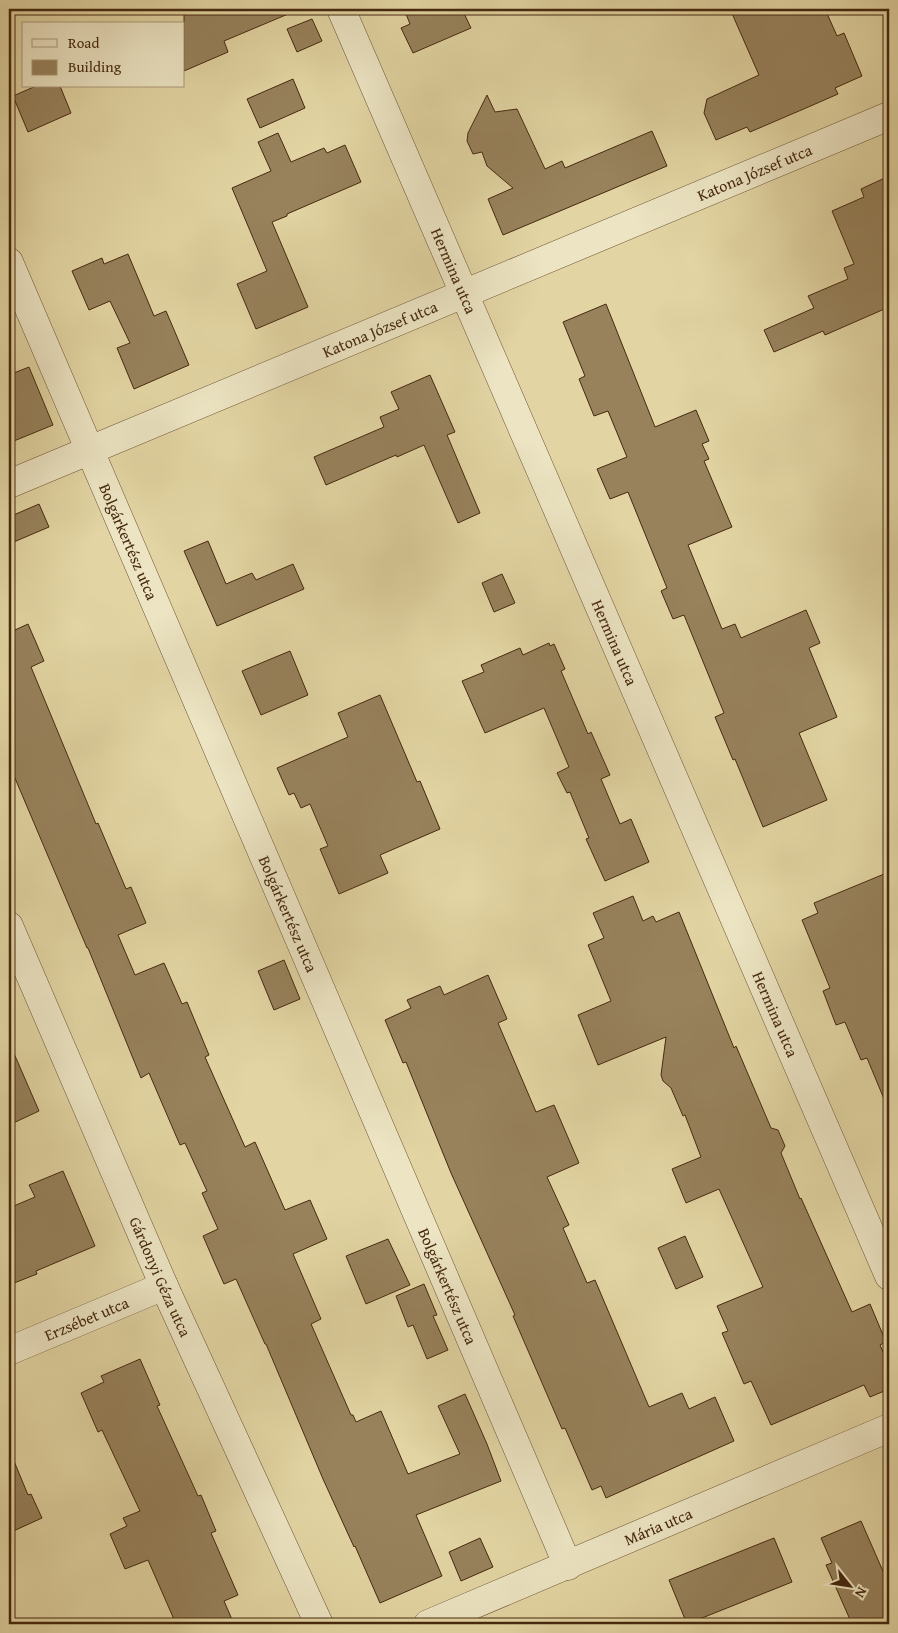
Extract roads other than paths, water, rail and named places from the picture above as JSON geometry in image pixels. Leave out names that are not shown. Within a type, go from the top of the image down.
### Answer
[{"type":"street","name":"Hermina utca","points":[[341,9],[889,1276]]},
{"type":"street","name":"Katona József utca","points":[[9,484],[464,292],[889,116]]},
{"type":"street","name":"Bolgárkertész utca","points":[[9,262],[568,1566]]},
{"type":"street","name":"Gárdonyi Géza utca","points":[[9,926],[164,1286],[319,1624]]},
{"type":"street","name":"Erzsébet utca","points":[[9,1350],[164,1286]]},
{"type":"street","name":"Mária utca","points":[[428,1624],[889,1428]]}]
